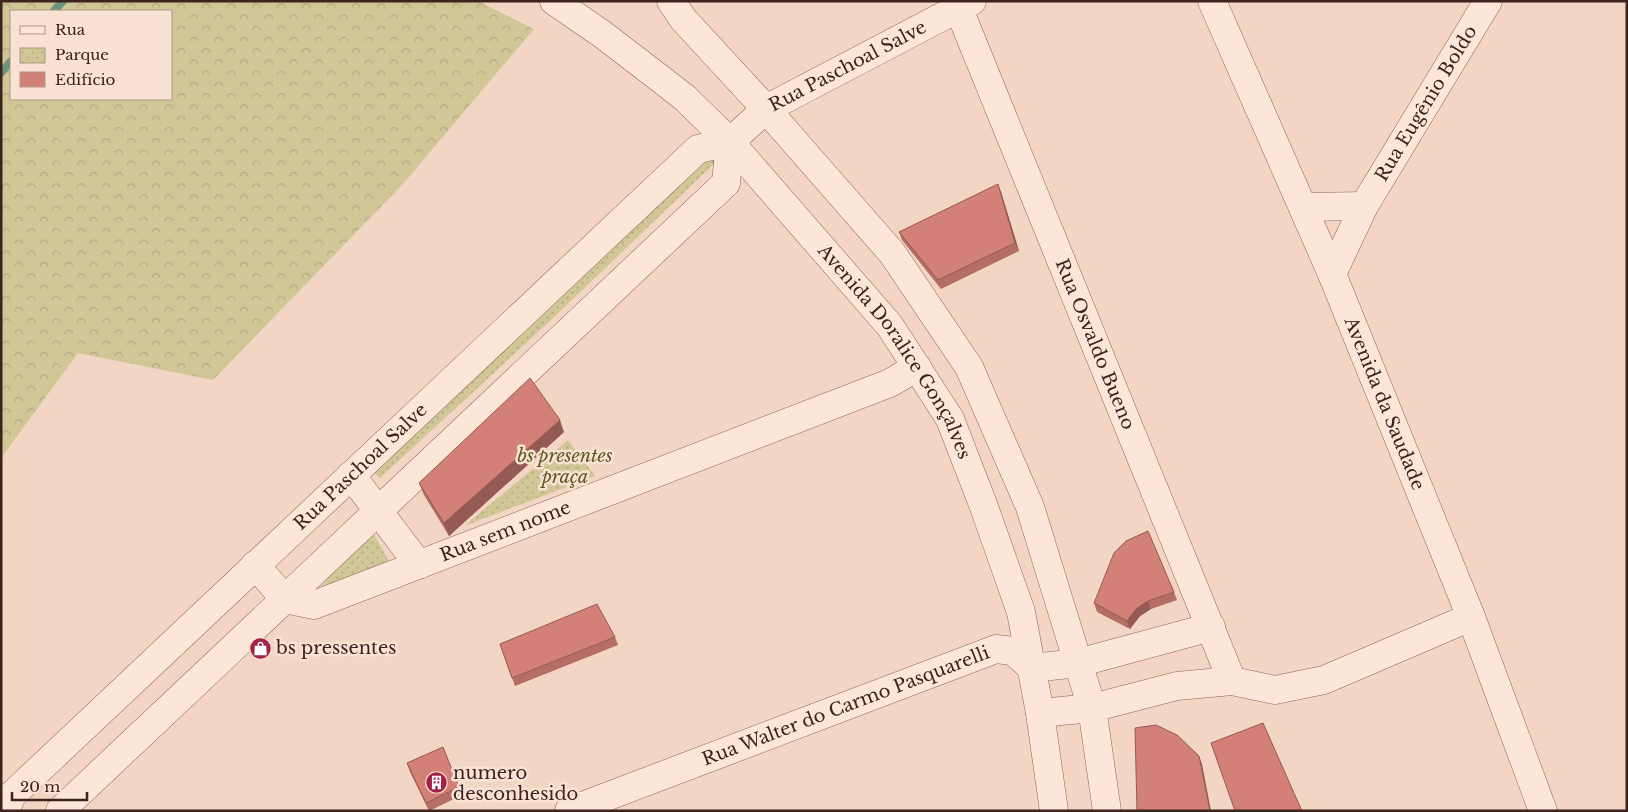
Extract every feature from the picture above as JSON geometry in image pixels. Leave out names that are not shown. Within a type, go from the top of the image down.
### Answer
[{"type":"street","name":"Avenida Doralice Gonçalves","points":[[554,1],[602,34],[670,86],[730,142],[890,326],[950,420],[984,507],[1021,612],[1040,713],[1054,811]]},
{"type":"street","points":[[671,1],[683,20],[766,109],[892,253],[969,367],[1030,507],[1092,708],[1107,811]]},
{"type":"street","name":"Avenida da Saudade","points":[[1212,1],[1332,274],[1472,617],[1543,811]]},
{"type":"street","name":"Rua Eugênio Boldo","points":[[1332,274],[1364,206],[1488,1]]},
{"type":"street","name":"Rua Paschoal Salve","points":[[6,811],[11,796],[698,149],[730,142],[766,109],[965,4]]},
{"type":"street","name":"Rua Osvaldo Bueno","points":[[965,4],[1232,681]]},
{"type":"street","points":[[60,811],[726,183],[730,142]]},
{"type":"street","points":[[1303,207],[1364,206]]},
{"type":"street","name":"Rua sem nome","points":[[285,599],[314,606],[890,383],[917,367]]},
{"type":"street","points":[[351,475],[419,565]]},
{"type":"street","points":[[255,565],[285,599]]},
{"type":"street","points":[[1040,713],[1092,708],[1177,686],[1232,681],[1275,690],[1324,680],[1472,617]]},
{"type":"street","points":[[1032,668],[1078,663],[1210,627]]},
{"type":"street","name":"Rua Walter do Carmo Pasquarelli","points":[[568,811],[996,649],[1013,652],[1032,668]]},
{"type":"green space","points":[[1,1],[478,1],[534,29],[402,185],[213,380],[78,353],[1,458]]},
{"type":"green space","points":[[713,155],[718,160],[551,320],[380,478],[372,471]]},
{"type":"green space","name":"bs presentes praça","points":[[568,440],[595,476],[464,526]]},
{"type":"green space","points":[[372,531],[390,563],[312,596]]},
{"type":"building","points":[[998,184],[1015,243],[938,280],[899,232]]},
{"type":"building","points":[[530,378],[560,420],[444,523],[419,483]]},
{"type":"building","points":[[1148,531],[1174,592],[1148,601],[1137,608],[1127,621],[1094,603],[1114,553],[1126,541]]},
{"type":"building","points":[[597,604],[615,637],[512,678],[500,644]]},
{"type":"building","points":[[1263,723],[1302,811],[1235,811],[1211,743]]},
{"type":"building","points":[[1156,725],[1177,735],[1199,756],[1210,811],[1137,811],[1135,728]]},
{"type":"building","name":"numero desconhesido","points":[[443,747],[459,787],[426,803],[407,763]]},
{"type":"waterway","points":[[55,10],[63,1]]},
{"type":"waterway","points":[[1,73],[10,62]]},
{"type":"place","name":"bs pressentes","points":[[260,648]]},
{"type":"place","name":"numero desconhesido","points":[[437,783]]}]
